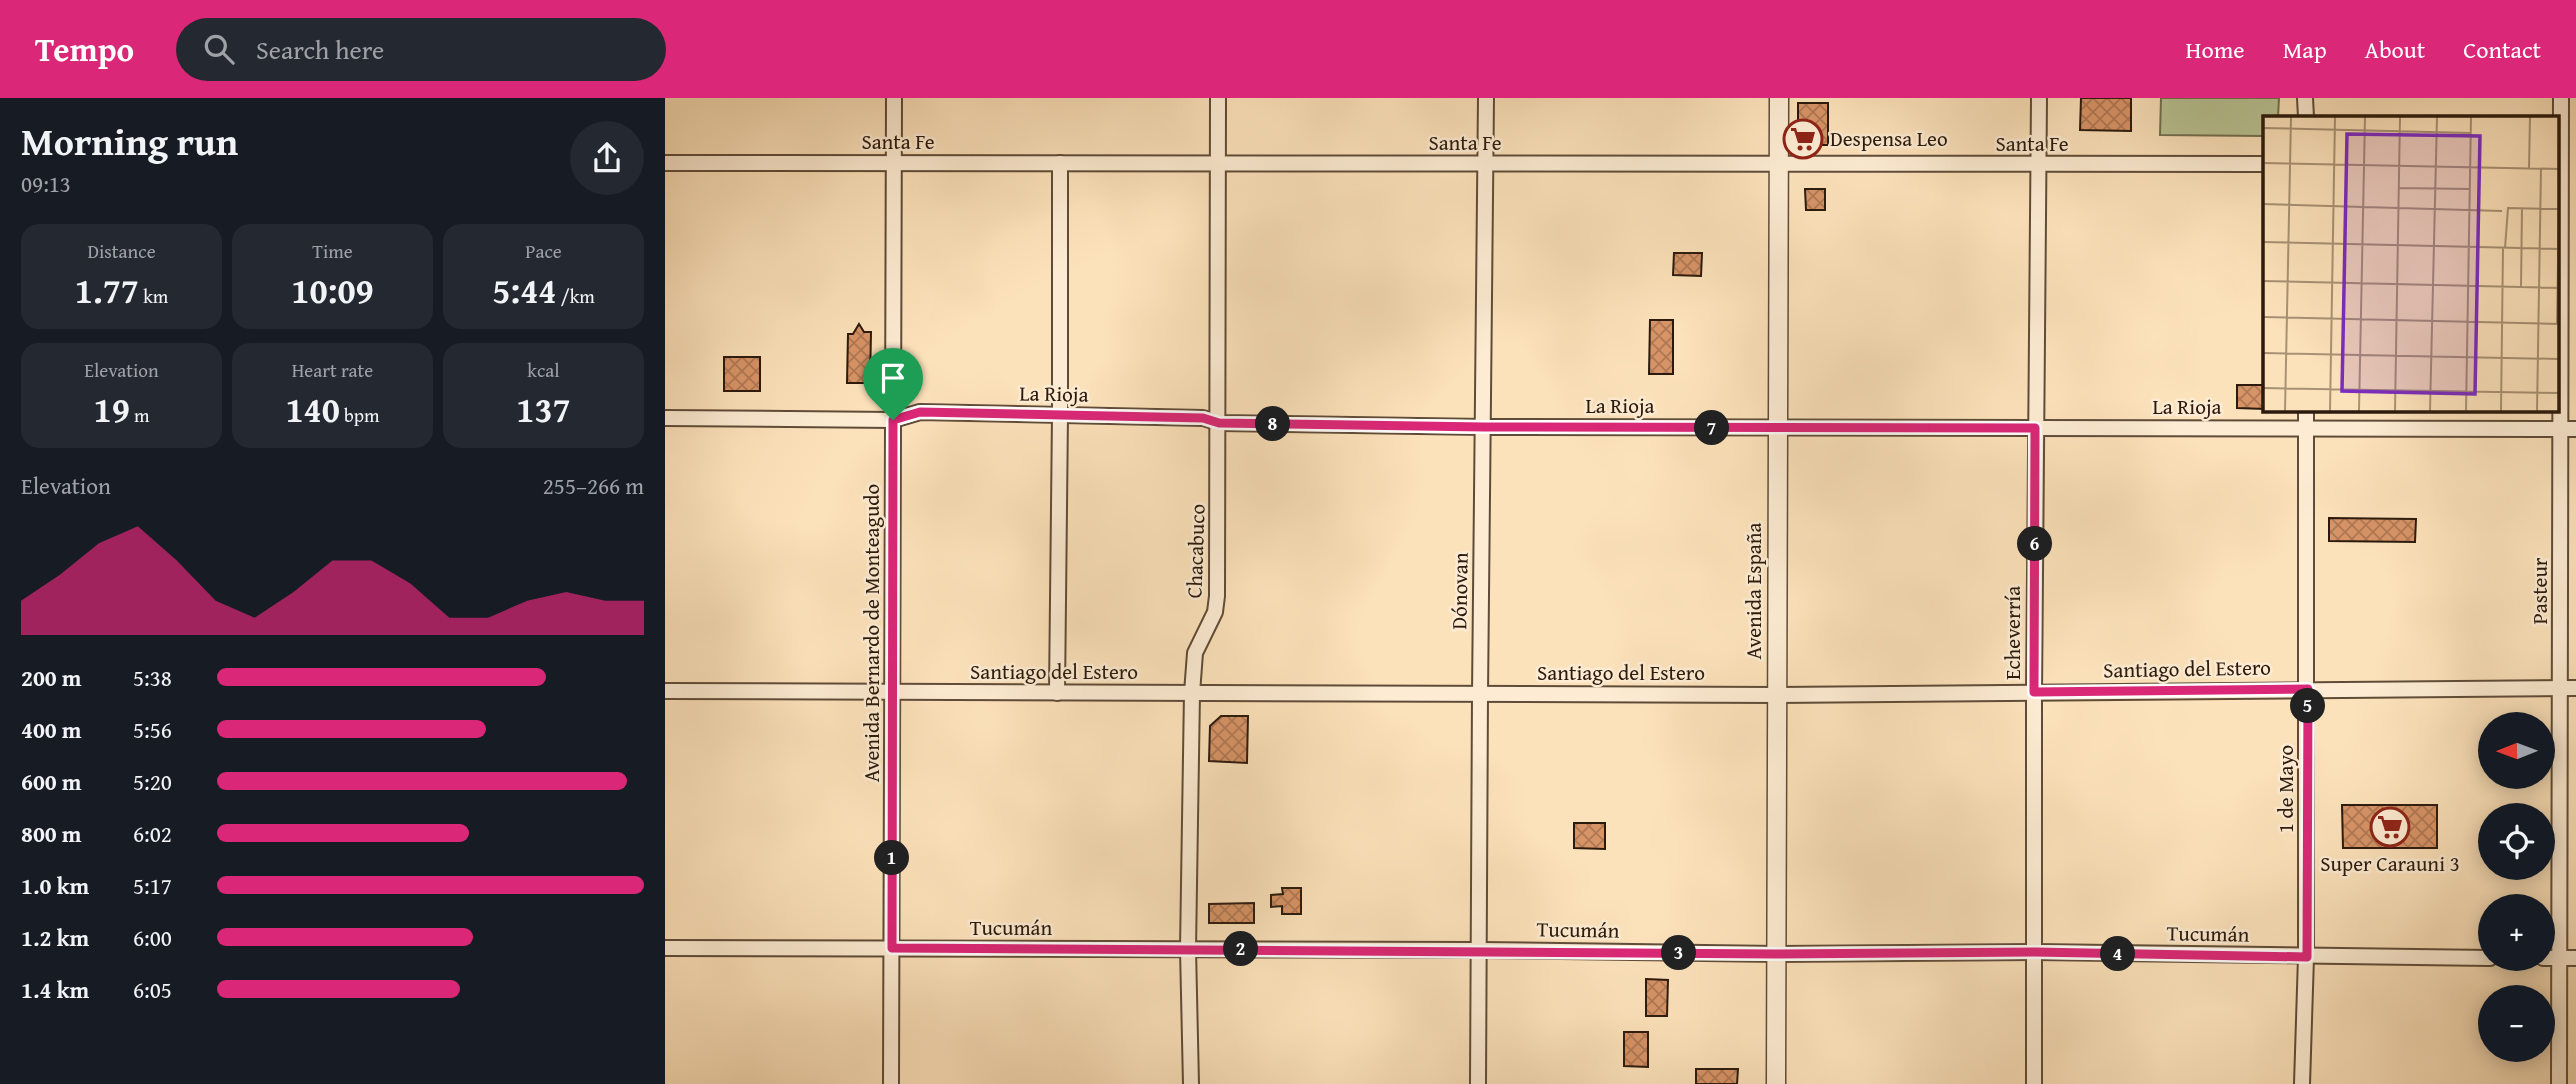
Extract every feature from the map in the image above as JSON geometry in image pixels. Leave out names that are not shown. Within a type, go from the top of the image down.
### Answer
[{"type":"street","name":"Avenida Bernardo de Monteagudo","points":[[891,1084],[894,98]]},
{"type":"street","name":"Chacabuco","points":[[1191,1084],[1188,949],[1192,693],[1195,653],[1215,612],[1217,596],[1218,98]]},
{"type":"street","name":"Dónovan","points":[[1478,1084],[1486,98]]},
{"type":"street","name":"Avenida España","points":[[1776,1084],[1779,98]]},
{"type":"street","name":"Echeverría","points":[[2034,1084],[2035,428],[2039,98]]},
{"type":"street","points":[[2305,98],[2306,116]]},
{"type":"street","name":"Pasteur","points":[[2559,1084],[2559,958],[2569,688],[2561,429],[2565,164],[2561,98]]},
{"type":"street","name":"Santa Fe","points":[[665,163],[2263,164]]},
{"type":"street","points":[[1057,693],[1060,163]]},
{"type":"street","name":"1 de Mayo","points":[[2302,1084],[2307,957],[2306,411]]},
{"type":"street","name":"La Rioja","points":[[665,418],[893,420],[920,412],[1203,418],[1219,423],[1484,427],[2576,429]]},
{"type":"street","name":"Santiago del Estero","points":[[665,691],[1776,695],[2569,688]]},
{"type":"street","name":"Tucumán","points":[[665,948],[1480,950],[1777,954],[2035,952],[2478,958]]},
{"type":"street","points":[[2555,958],[2576,958]]},
{"type":"green space","points":[[2161,98],[2279,98],[2278,116],[2263,116],[2263,136],[2160,135]]},
{"type":"building","points":[[2081,98],[2131,98],[2131,131],[2080,130]]},
{"type":"building","points":[[1798,103],[1828,103],[1828,145],[1805,145],[1798,138]]},
{"type":"building","points":[[1805,189],[1825,189],[1825,210],[1806,210]]},
{"type":"building","points":[[1674,253],[1702,253],[1701,276],[1673,275]]},
{"type":"building","points":[[1650,320],[1673,320],[1673,374],[1649,374]]},
{"type":"building","points":[[859,324],[864,332],[871,332],[870,383],[847,383],[848,334],[853,334]]},
{"type":"building","points":[[724,357],[760,357],[760,391],[724,391]]},
{"type":"building","points":[[2237,385],[2263,385],[2263,409],[2237,408]]},
{"type":"building","points":[[2329,518],[2416,519],[2415,542],[2329,541]]},
{"type":"building","points":[[1221,716],[1248,716],[1247,763],[1209,761],[1210,726]]},
{"type":"building","name":"Super Carauni 3","points":[[2342,805],[2437,805],[2437,848],[2343,848]]},
{"type":"building","points":[[1574,823],[1605,823],[1605,849],[1574,848]]},
{"type":"building","points":[[1282,888],[1301,888],[1301,914],[1282,914],[1282,906],[1271,907],[1271,895],[1283,894]]},
{"type":"building","points":[[1254,903],[1254,923],[1209,923],[1209,904]]},
{"type":"building","points":[[1646,979],[1668,980],[1667,1016],[1646,1016]]},
{"type":"building","points":[[1624,1032],[1648,1032],[1648,1067],[1624,1066]]},
{"type":"building","points":[[1696,1069],[1738,1069],[1737,1084],[1696,1084]]},
{"type":"place","name":"Despensa Leo","points":[[1803,139]]},
{"type":"place","name":"Super Carauni 3","points":[[2390,827]]},
{"type":"route","points":[[920,412],[1203,418],[1219,423],[1484,427],[2035,428],[2034,692],[2308,689],[2307,957],[2035,952],[1777,954],[892,948],[893,420],[920,412]]}]
